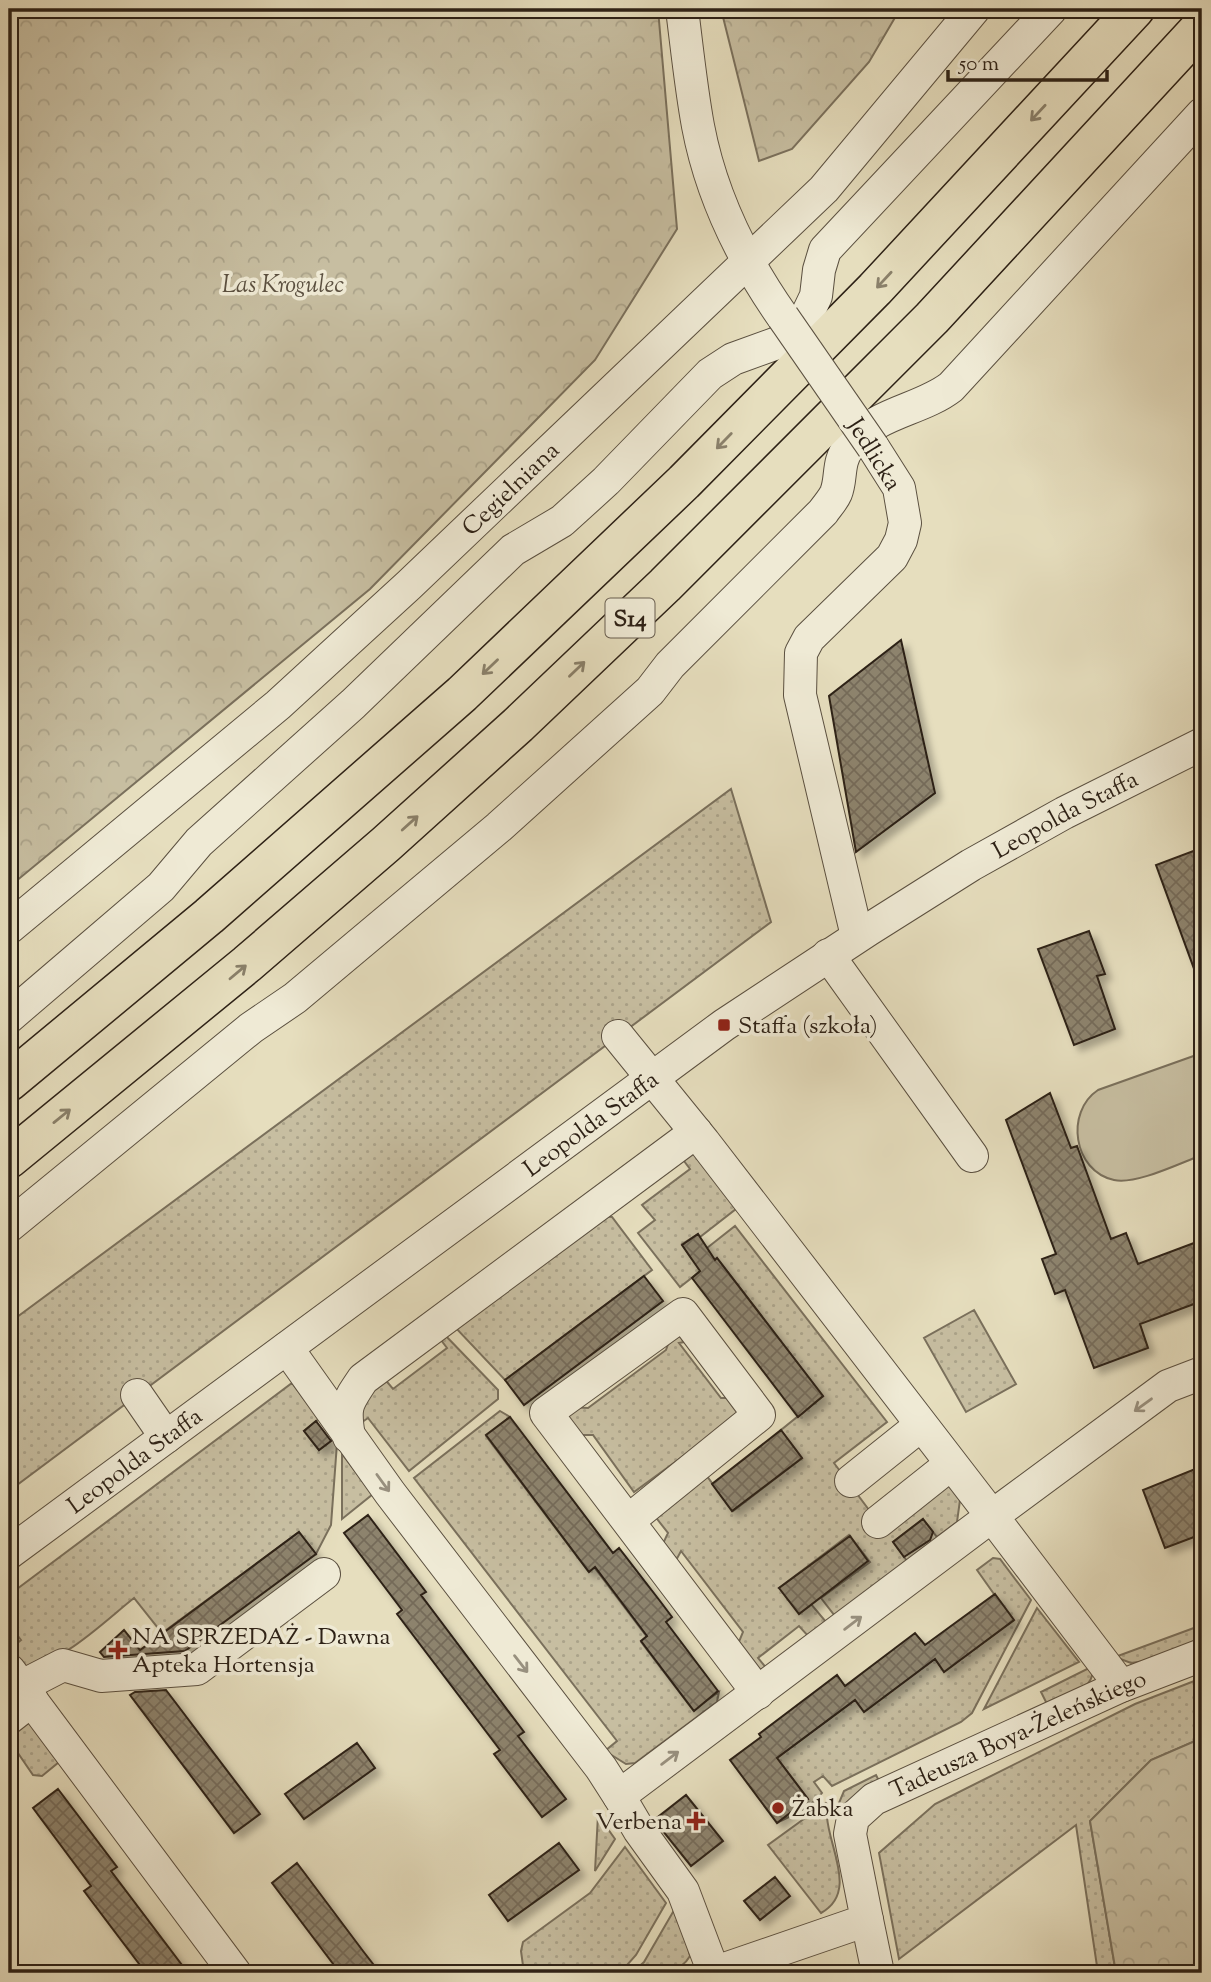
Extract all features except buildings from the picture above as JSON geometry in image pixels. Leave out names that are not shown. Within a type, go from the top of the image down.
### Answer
[{"type":"highway","name":"S14","points":[[9,1082],[209,916],[462,694],[684,482],[875,289],[1135,9]]},
{"type":"highway","name":"S14","points":[[9,1159],[247,964],[386,844],[665,585],[932,318],[1202,26]]},
{"type":"street","name":"Jedlicka","points":[[682,9],[698,127],[729,225],[759,283],[900,488],[905,523],[901,540],[892,557],[808,638],[801,653],[800,695],[857,936]]},
{"type":"street","name":"Cegielniana","points":[[9,928],[278,705],[409,585],[824,189],[974,9]]},
{"type":"street","points":[[9,1017],[161,887],[199,842],[353,704],[513,550],[562,521],[597,489],[710,374],[733,359],[780,342],[806,317],[816,296],[825,250],[1051,9]]},
{"type":"street","points":[[9,1226],[251,1028],[295,998],[499,827],[650,691],[670,665],[823,512],[836,492],[839,468],[847,448],[862,432],[881,420],[937,398],[951,387],[1202,114]]},
{"type":"street","name":"Leopolda Staffa","points":[[9,1553],[166,1437],[295,1359],[650,1079],[724,1025],[857,936],[1015,840],[1202,744]]},
{"type":"street","points":[[828,955],[972,1156]]},
{"type":"street","points":[[618,1036],[650,1079],[696,1132],[1121,1686]]},
{"type":"street","points":[[349,1437],[345,1413],[349,1399],[363,1379],[696,1132]]},
{"type":"street","points":[[628,1521],[759,1415],[683,1314],[546,1413],[758,1693]]},
{"type":"street","points":[[295,1359],[335,1378],[363,1379]]},
{"type":"street","points":[[295,1359],[349,1437],[601,1768],[639,1830],[683,1891],[713,1973],[867,1920],[878,1973]]},
{"type":"street","points":[[619,1796],[1168,1386],[1202,1373]]},
{"type":"street","points":[[137,1395],[166,1437]]},
{"type":"street","points":[[851,1481],[921,1425]]},
{"type":"street","points":[[878,1522],[951,1464]]},
{"type":"street","points":[[235,1973],[18,1694],[30,1682],[63,1665],[101,1676],[197,1669],[324,1574]]},
{"type":"street","name":"Tadeusza Boya-Żeleńskiego","points":[[867,1920],[850,1834],[853,1818],[874,1799],[1121,1686],[1202,1656]]},
{"type":"green space","name":"Las Krogulec","points":[[9,9],[658,9],[677,229],[595,360],[370,589],[9,887]]},
{"type":"green space","points":[[721,9],[900,9],[869,62],[792,149],[759,161]]},
{"type":"green space","points":[[731,789],[771,922],[9,1491],[9,1323]]},
{"type":"green space","points":[[1202,1053],[1202,1155],[1146,1176],[1123,1181],[1100,1174],[1090,1165],[1078,1140],[1078,1126],[1081,1112],[1098,1090]]},
{"type":"green space","points":[[688,1152],[696,1154],[741,1205],[700,1237],[698,1234],[682,1244],[691,1258],[735,1226],[887,1422],[834,1463],[878,1522],[948,1483],[960,1500],[957,1522],[937,1537],[923,1519],[893,1542],[907,1561],[835,1616],[821,1598],[870,1562],[849,1535],[779,1588],[811,1604],[827,1623],[809,1637],[799,1626],[758,1658],[768,1670],[764,1672],[754,1668],[736,1649],[743,1632],[681,1551],[673,1566],[660,1550],[668,1533],[654,1515],[706,1475],[733,1511],[802,1458],[781,1430],[823,1396],[717,1258],[680,1287],[638,1233],[655,1220],[642,1205],[690,1169],[681,1157]]},
{"type":"green space","points":[[603,1216],[612,1217],[652,1270],[505,1380],[453,1325]]},
{"type":"green space","points":[[974,1310],[1016,1384],[966,1412],[924,1338]]},
{"type":"green space","points":[[443,1333],[498,1390],[498,1399],[409,1471],[368,1418],[355,1427],[354,1419],[383,1377],[393,1389],[447,1348],[438,1336]]},
{"type":"green space","points":[[672,1333],[696,1340],[679,1343],[721,1398],[741,1398],[746,1405],[734,1419],[634,1492],[593,1435],[569,1435],[569,1407],[588,1408],[666,1350]]},
{"type":"green space","points":[[292,1383],[319,1419],[304,1431],[319,1450],[334,1438],[337,1443],[331,1525],[316,1554],[299,1532],[162,1633],[134,1598],[66,1651],[51,1660],[23,1666],[10,1649],[21,1640],[11,1627],[9,1628],[9,1595]]},
{"type":"green space","points":[[500,1411],[510,1417],[486,1436],[588,1571],[594,1567],[647,1637],[641,1642],[693,1710],[719,1692],[717,1702],[635,1763],[626,1764],[605,1751],[617,1741],[414,1478]]},
{"type":"green space","points":[[342,1454],[373,1494],[342,1519]]},
{"type":"green space","points":[[993,1558],[1000,1559],[1031,1600],[972,1713],[961,1722],[832,1786],[823,1776],[814,1782],[822,1793],[818,1798],[777,1823],[808,1799],[777,1758],[855,1700],[935,1659],[944,1671],[1013,1621],[977,1570]]},
{"type":"green space","points":[[1037,1608],[1079,1662],[984,1709]]},
{"type":"green space","points":[[1202,1625],[1202,1640],[1145,1661],[1131,1663],[1115,1657]]},
{"type":"green space","points":[[1093,1666],[1092,1675],[1085,1687],[1048,1706],[1041,1692]]},
{"type":"green space","points":[[1202,1678],[1202,1738],[1151,1760],[1090,1821],[1116,1973],[1098,1973],[1076,1825],[899,1959],[879,1853],[935,1804],[1135,1704]]},
{"type":"green space","points":[[26,1716],[59,1762],[42,1776],[33,1775],[9,1740],[9,1727]]},
{"type":"green space","points":[[1202,1738],[1202,1973],[1116,1973],[1090,1821],[1151,1760]]},
{"type":"green space","points":[[876,1775],[883,1789],[836,1810],[844,1791]]},
{"type":"green space","points":[[830,1800],[827,1817],[840,1882],[838,1894],[832,1904],[821,1913],[768,1845]]},
{"type":"green space","points":[[598,1815],[615,1839],[595,1871]]},
{"type":"green space","points":[[625,1847],[666,1903],[636,1955],[620,1973],[524,1973],[521,1951],[523,1942],[590,1893]]},
{"type":"green space","points":[[677,1905],[690,1956],[679,1968],[672,1971],[632,1973],[644,1962]]},
{"type":"place","name":"Staffa (szkoła)","points":[[724,1025]]},
{"type":"place","name":"NA SPRZEDAŻ - Dawna Apteka Hortensja","points":[[118,1650]]},
{"type":"place","name":"Żabka","points":[[778,1808]]},
{"type":"place","name":"Verbena","points":[[696,1821]]}]
